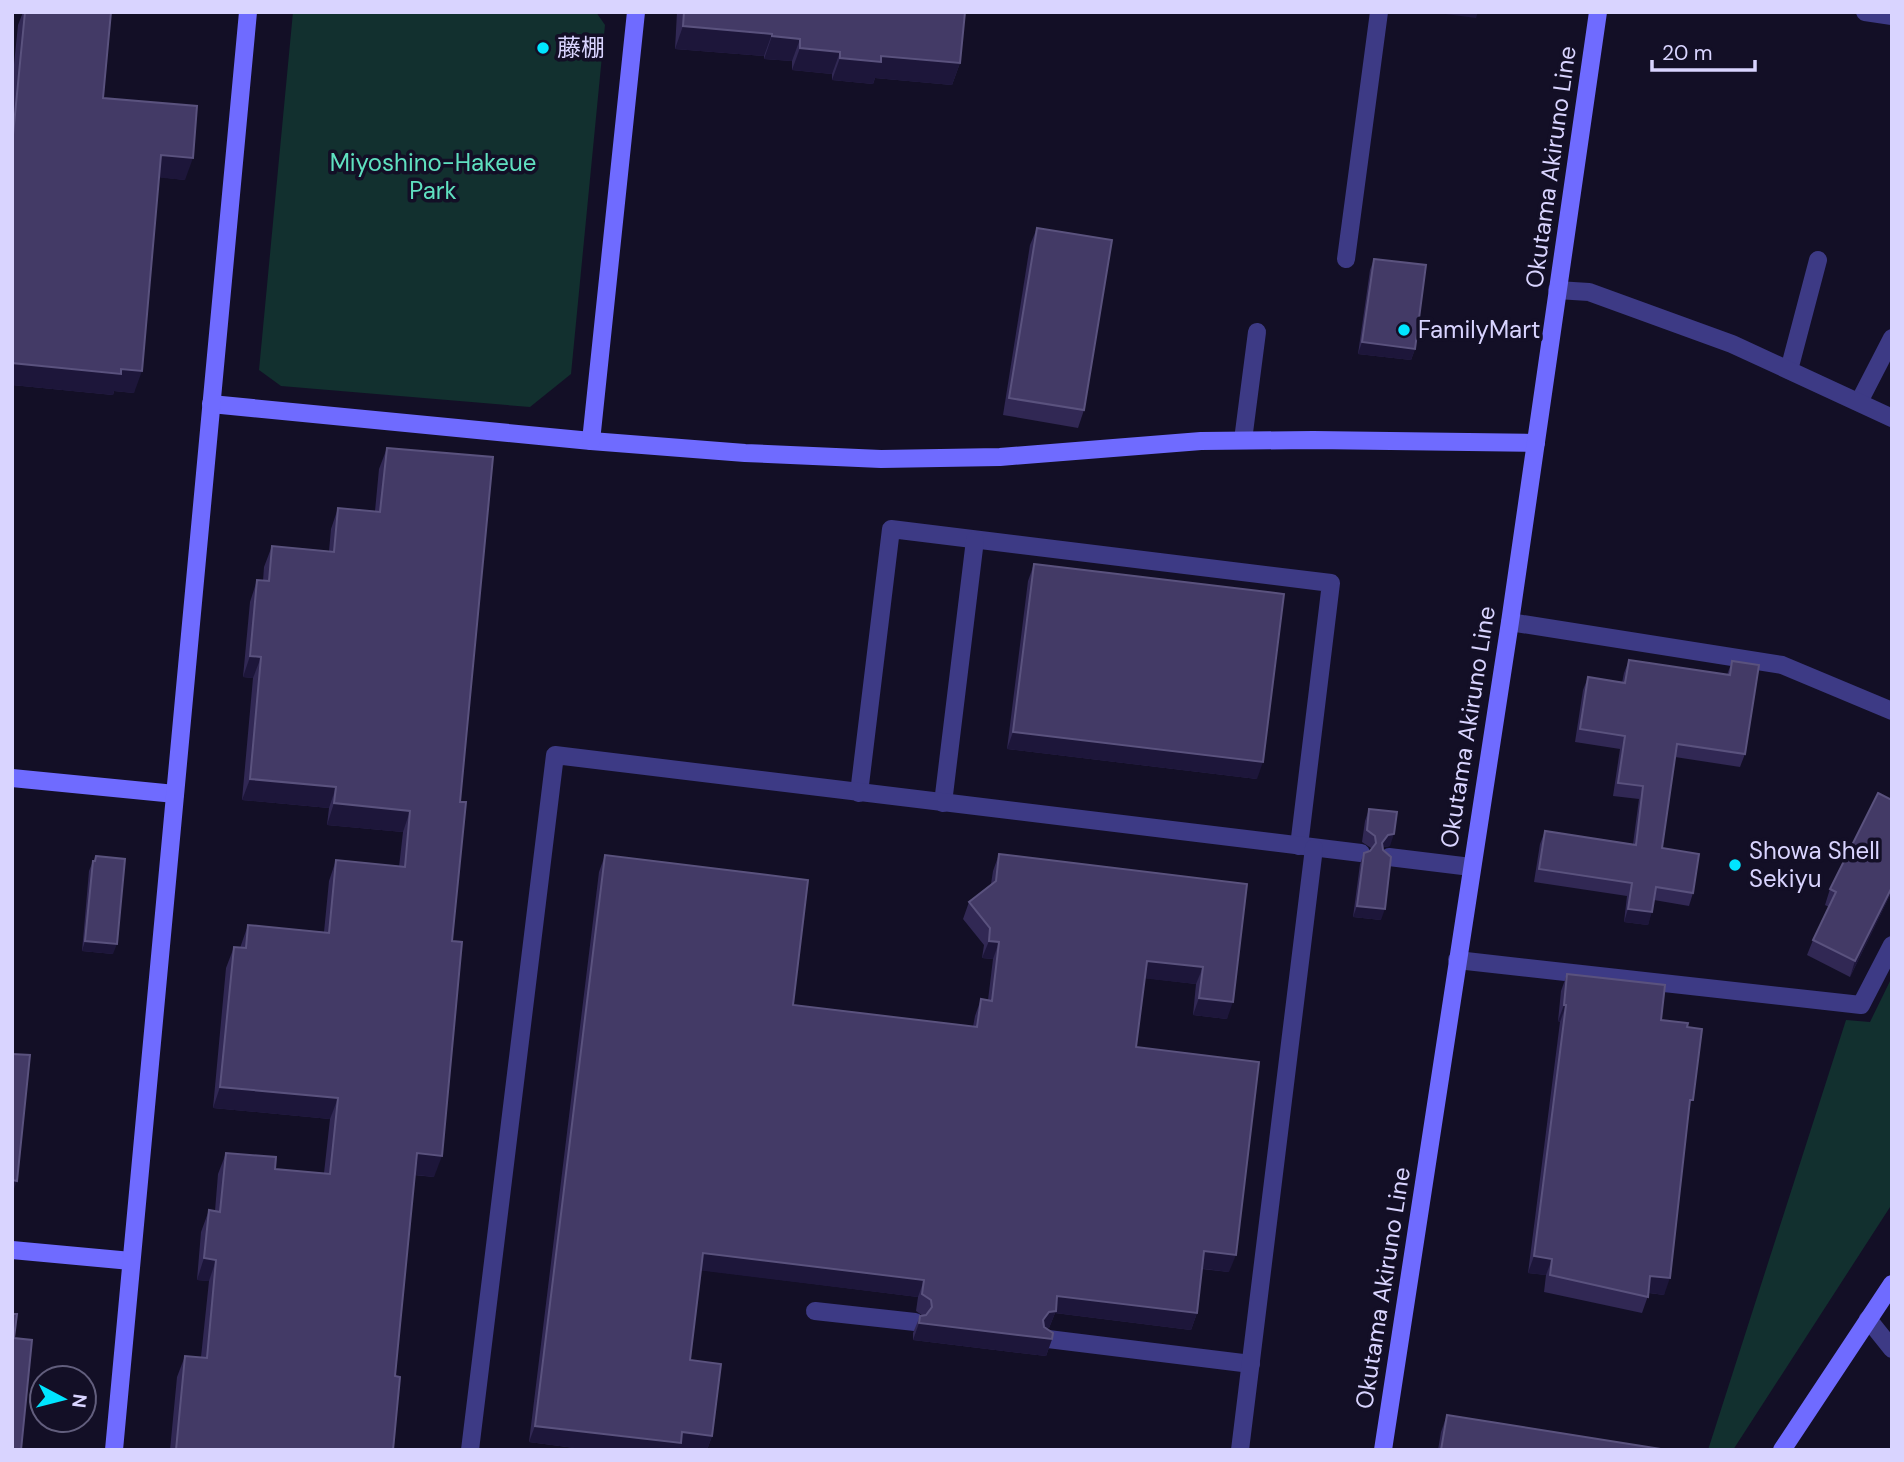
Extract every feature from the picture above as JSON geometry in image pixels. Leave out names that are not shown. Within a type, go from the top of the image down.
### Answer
[{"type":"street","points":[[114,1450],[248,12]]},
{"type":"street","points":[[591,441],[636,12]]},
{"type":"street","points":[[1346,259],[1379,12]]},
{"type":"street","name":"Okutama Akiruno Line","points":[[1383,1450],[1510,622],[1598,12]]},
{"type":"street","points":[[1865,12],[1891,15]]},
{"type":"street","points":[[1789,370],[1818,260]]},
{"type":"street","points":[[1558,290],[1589,292],[1732,344],[1892,418]]},
{"type":"street","points":[[1243,440],[1257,332]]},
{"type":"street","points":[[1859,402],[1892,338]]},
{"type":"street","points":[[211,404],[591,441],[745,453],[881,458],[1000,457],[1243,440],[1536,443]]},
{"type":"street","points":[[859,793],[891,529],[1331,583],[1306,847],[1240,1450]]},
{"type":"street","points":[[943,803],[975,540]]},
{"type":"street","points":[[1510,622],[1782,665],[1892,711]]},
{"type":"street","points":[[470,1450],[555,755],[1361,853]]},
{"type":"street","points":[[12,778],[175,794]]},
{"type":"street","points":[[1389,857],[1471,867]]},
{"type":"street","points":[[1457,960],[1861,1005],[1892,945]]},
{"type":"street","points":[[12,1250],[131,1261]]},
{"type":"street","points":[[1782,1450],[1892,1284]]},
{"type":"street","points":[[815,1311],[915,1322]]},
{"type":"street","points":[[1868,1319],[1892,1349]]},
{"type":"street","points":[[1048,1339],[1251,1364]]},
{"type":"green space","name":"Miyoshino-Hakeue Park","points":[[293,12],[596,12],[605,25],[571,374],[530,407],[281,386],[259,370]]},
{"type":"green space","points":[[1892,977],[1892,1204],[1733,1450],[1708,1450],[1846,1020],[1870,1022]]},
{"type":"building","points":[[25,12],[111,12],[103,98],[197,106],[193,158],[161,155],[142,371],[121,369],[121,374],[12,363],[12,145]]},
{"type":"building","points":[[684,12],[965,12],[960,63],[881,56],[881,62],[840,58],[840,52],[800,48],[800,39],[683,26]]},
{"type":"building","points":[[1037,228],[1112,240],[1084,410],[1009,398]]},
{"type":"building","points":[[1374,259],[1426,265],[1415,349],[1362,342]]},
{"type":"building","points":[[387,448],[493,457],[460,802],[466,802],[452,941],[462,942],[442,1156],[417,1153],[395,1376],[400,1377],[393,1450],[176,1450],[185,1356],[207,1358],[216,1260],[204,1258],[209,1210],[220,1212],[226,1153],[276,1157],[275,1169],[330,1174],[338,1098],[220,1087],[234,947],[246,948],[248,925],[329,933],[336,860],[405,867],[410,811],[334,803],[336,787],[250,779],[261,657],[250,656],[257,580],[269,581],[272,546],[334,552],[338,508],[380,512]]},
{"type":"building","points":[[1034,564],[1284,594],[1263,762],[1013,732]]},
{"type":"building","points":[[1629,660],[1730,675],[1732,661],[1759,665],[1745,754],[1677,744],[1662,848],[1699,854],[1693,893],[1656,887],[1652,912],[1628,909],[1632,883],[1539,869],[1545,831],[1636,845],[1643,786],[1618,783],[1625,736],[1580,729],[1588,677],[1625,683]]},
{"type":"building","points":[[1878,793],[1892,800],[1892,887],[1855,961],[1813,940],[1836,892],[1830,889]]},
{"type":"building","points":[[1369,809],[1397,812],[1394,834],[1388,835],[1382,843],[1383,850],[1391,857],[1385,909],[1357,906],[1364,853],[1370,851],[1376,843],[1375,836],[1367,830]]},
{"type":"building","points":[[999,854],[1247,884],[1233,1002],[1199,998],[1203,967],[1147,961],[1136,1047],[1259,1062],[1236,1255],[1204,1251],[1197,1313],[1057,1296],[1056,1311],[1049,1312],[1043,1320],[1044,1327],[1053,1333],[1052,1339],[919,1323],[920,1316],[926,1315],[932,1307],[931,1300],[922,1294],[924,1280],[703,1253],[690,1360],[721,1364],[712,1436],[682,1432],[681,1443],[535,1426],[605,855],[808,880],[793,1005],[977,1027],[981,999],[992,1001],[999,942],[989,941],[990,928],[969,902],[996,881]]},
{"type":"building","points":[[96,856],[125,859],[117,944],[85,941],[93,861]]},
{"type":"building","points":[[1567,974],[1665,985],[1661,1020],[1688,1023],[1687,1027],[1702,1029],[1693,1100],[1690,1100],[1670,1278],[1650,1276],[1648,1297],[1550,1275],[1552,1259],[1534,1256],[1566,1005]]},
{"type":"building","points":[[12,1054],[30,1055],[17,1181],[12,1180]]},
{"type":"building","points":[[12,1314],[17,1314],[14,1338],[32,1340],[21,1450],[12,1450]]},
{"type":"building","points":[[1447,1415],[1667,1450],[1441,1450]]},
{"type":"place","name":"藤棚","points":[[543,48]]},
{"type":"place","name":"FamilyMart","points":[[1404,330]]},
{"type":"place","name":"Showa Shell Sekiyu","points":[[1735,865]]}]
